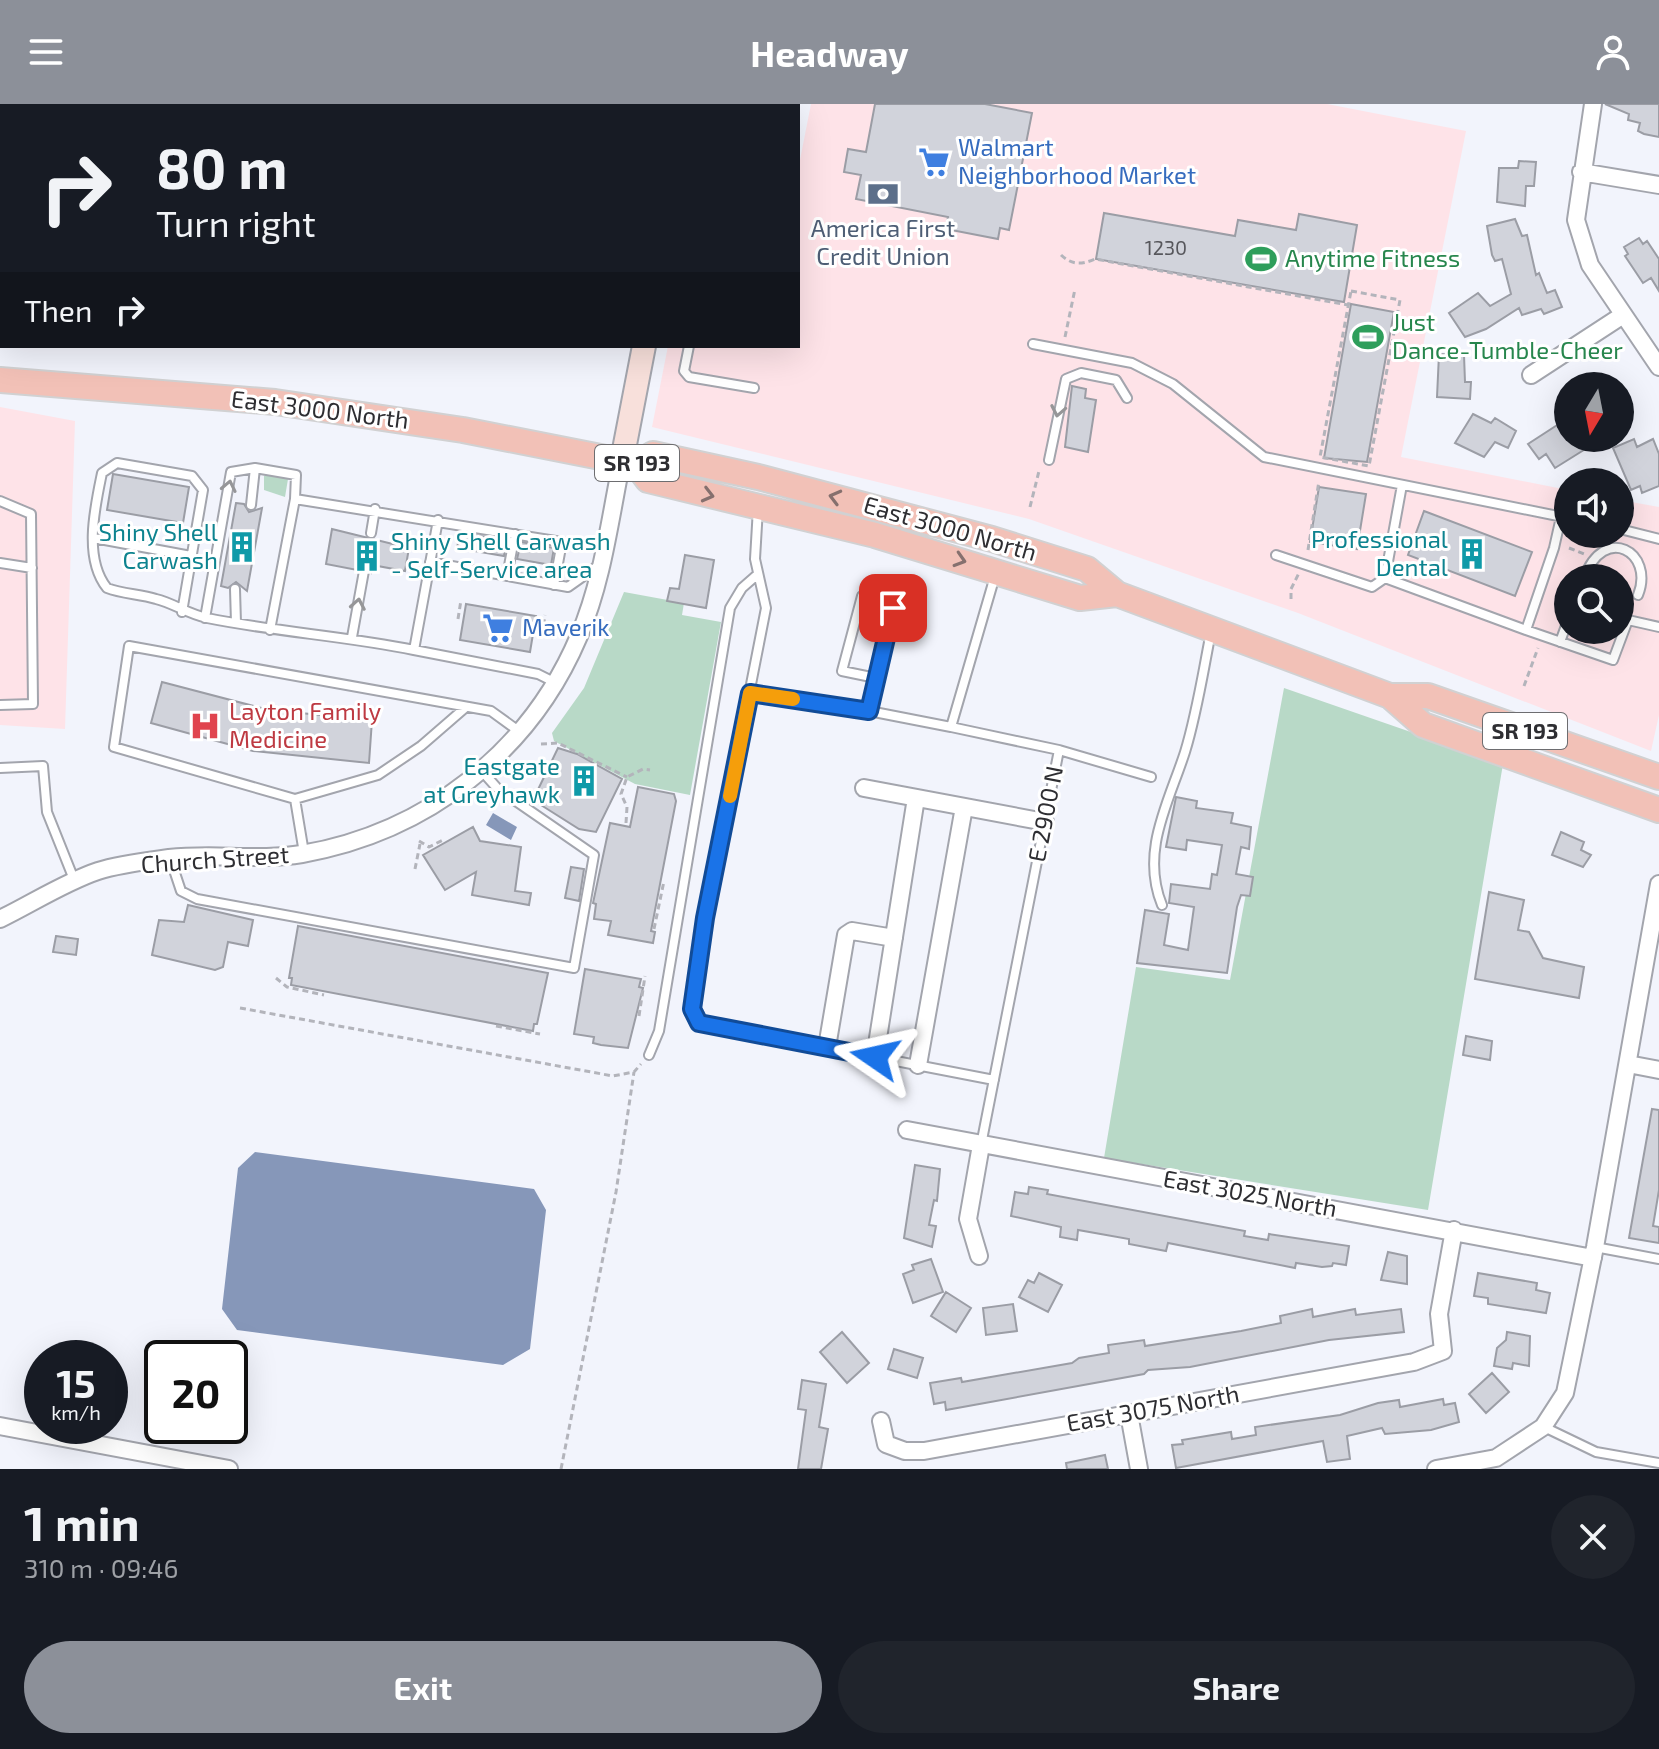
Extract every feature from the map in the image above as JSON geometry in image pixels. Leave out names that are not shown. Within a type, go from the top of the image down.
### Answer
[{"type":"main road","name":"East 3000 North","points":[[0,380],[275,402],[463,430],[629,462],[653,454],[758,477],[977,535],[1087,569],[1117,594],[1212,627],[1398,703],[1423,725],[1659,810]]},
{"type":"main road","name":"East 3000 North","points":[[629,462],[648,480],[875,535],[1080,598],[1117,594]]},
{"type":"main road","name":"East 3000 North","points":[[1398,703],[1428,696],[1659,777]]},
{"type":"main road","points":[[1398,703],[1440,714],[1638,786],[1659,788]]},
{"type":"street","points":[[1593,104],[1576,220],[1590,265],[1659,367]]},
{"type":"street","points":[[1581,172],[1659,185]]},
{"type":"street","points":[[1531,375],[1623,315]]},
{"type":"street","name":"Church Street","points":[[0,919],[97,871],[170,858],[255,859],[304,853],[387,832],[451,796],[481,770],[521,733],[557,683],[580,633],[629,462],[644,348]]},
{"type":"street","points":[[864,788],[1045,822]]},
{"type":"street","points":[[875,1057],[916,798]]},
{"type":"street","points":[[918,1065],[964,807]]},
{"type":"street","points":[[1436,1469],[1496,1458],[1527,1440],[1543,1427],[1565,1393],[1594,1252],[1659,884]]},
{"type":"street","points":[[827,1047],[846,935],[852,931],[894,938]]},
{"type":"street","points":[[1628,1064],[1659,1070]]},
{"type":"street","name":"East 3025 North","points":[[907,1130],[1454,1230],[1594,1252]]},
{"type":"street","points":[[979,1256],[968,1219],[981,1145]]},
{"type":"street","name":"East 3075 North","points":[[881,1421],[886,1444],[905,1451],[924,1451],[1414,1362],[1443,1351],[1439,1314],[1454,1230]]},
{"type":"street","points":[[1129,1414],[1139,1469]]},
{"type":"street","points":[[0,1426],[229,1469]]},
{"type":"lane","points":[[1033,344],[1132,363],[1173,384],[1264,457],[1554,515]]},
{"type":"lane","points":[[689,348],[684,371],[689,377],[754,388]]},
{"type":"lane","points":[[1049,460],[1066,379],[1081,373],[1116,380],[1127,398]]},
{"type":"lane","points":[[182,612],[203,490],[192,476],[117,463],[102,473],[93,519],[94,538],[107,588],[159,599],[182,612],[205,618],[270,630],[352,637],[538,674],[557,683]]},
{"type":"lane","points":[[251,505],[255,468]]},
{"type":"lane","points":[[205,618],[231,472],[255,468],[296,475],[295,499],[270,630]]},
{"type":"lane","points":[[1276,555],[1372,587],[1385,578],[1402,485]]},
{"type":"lane","points":[[295,499],[375,509],[562,542],[554,585]]},
{"type":"lane","points":[[0,501],[31,514],[33,704],[0,705]]},
{"type":"lane","points":[[758,507],[755,559],[766,608],[705,918],[692,1009],[699,1023],[994,1080]]},
{"type":"lane","points":[[371,533],[375,509]]},
{"type":"lane","points":[[414,650],[438,520]]},
{"type":"lane","points":[[1634,533],[1659,539]]},
{"type":"lane","points":[[507,576],[515,534]]},
{"type":"lane","points":[[94,538],[191,556]]},
{"type":"lane","points":[[1526,630],[1554,548]]},
{"type":"lane","points":[[1591,564],[1596,553],[1605,548],[1614,548],[1634,557],[1641,566],[1643,578],[1638,595]]},
{"type":"lane","points":[[430,562],[568,587],[602,562]]},
{"type":"lane","points":[[0,563],[32,568]]},
{"type":"lane","points":[[352,637],[364,571]]},
{"type":"lane","points":[[951,727],[996,571]]},
{"type":"lane","points":[[649,1055],[659,1031],[730,608],[742,588],[758,574]]},
{"type":"lane","points":[[1385,578],[1554,640]]},
{"type":"lane","points":[[235,589],[236,623]]},
{"type":"lane","points":[[869,711],[893,608],[862,596],[842,671],[876,678]]},
{"type":"lane","points":[[1634,621],[1659,627]]},
{"type":"lane","points":[[1162,905],[1156,888],[1156,835],[1185,752],[1212,627]]},
{"type":"lane","points":[[1566,644],[1613,660],[1619,644]]},
{"type":"lane","points":[[466,707],[421,746],[378,775],[295,799],[114,747],[129,646],[491,711],[521,733]]},
{"type":"lane","name":"E 2900 N","points":[[750,693],[869,711],[1059,750],[981,1145]]},
{"type":"lane","points":[[1059,750],[1151,777]]},
{"type":"lane","points":[[0,768],[43,766],[47,812],[75,882]]},
{"type":"lane","points":[[170,858],[181,891],[197,899],[574,968],[594,855],[497,788],[481,770]]},
{"type":"lane","points":[[295,799],[304,853]]},
{"type":"lane","points":[[1594,1252],[1659,1259]]},
{"type":"lane","points":[[1543,1427],[1596,1452],[1659,1463]]},
{"type":"path","points":[[1061,255],[1080,264],[1095,259],[1348,305]]},
{"type":"path","points":[[1065,337],[1075,289]]},
{"type":"path","points":[[1351,291],[1400,300],[1369,466],[1320,457],[1348,305],[1351,291]]},
{"type":"path","points":[[1030,507],[1039,471]]},
{"type":"path","points":[[1308,550],[1319,481]]},
{"type":"path","points":[[1569,548],[1584,554]]},
{"type":"path","points":[[1291,599],[1291,589],[1299,572]]},
{"type":"path","points":[[458,619],[461,600]]},
{"type":"path","points":[[542,635],[545,615]]},
{"type":"path","points":[[1524,686],[1539,645]]},
{"type":"path","points":[[541,744],[558,743],[627,777]]},
{"type":"path","points":[[626,823],[627,807],[621,794],[627,777],[643,769],[650,770]]},
{"type":"path","points":[[415,869],[419,842],[429,847],[445,839]]},
{"type":"path","points":[[654,929],[664,881]]},
{"type":"path","points":[[639,1016],[645,976]]},
{"type":"path","points":[[276,978],[287,987],[324,995]]},
{"type":"path","points":[[240,1008],[613,1076],[634,1072]]},
{"type":"path","points":[[496,1026],[540,1034]]},
{"type":"path","points":[[561,1469],[616,1192],[634,1072],[649,1055]]},
{"type":"shaded area","points":[[811,104],[1327,104],[1466,131],[1401,457],[1554,487],[1554,548],[1634,548],[1634,503],[1659,507],[1659,715],[1651,751],[1298,613],[1029,519],[652,427],[668,348],[800,348],[800,160]]},
{"type":"shaded area","points":[[0,407],[75,421],[65,729],[0,725]]},
{"type":"green space","points":[[268,473],[288,479],[285,497],[264,490],[264,476]]},
{"type":"green space","points":[[624,592],[684,603],[682,615],[721,622],[690,795],[635,784],[554,741],[552,733],[584,688]]},
{"type":"green space","points":[[1284,688],[1503,764],[1428,1210],[1104,1158],[1136,967],[1230,980]]},
{"type":"water","points":[[493,813],[517,827],[511,840],[486,825]]},
{"type":"water","points":[[255,1152],[534,1189],[546,1210],[530,1349],[503,1365],[237,1330],[222,1309],[238,1168]]},
{"type":"building","name":"Walmart Neighborhood Market","points":[[875,104],[985,104],[1032,113],[1009,230],[1000,228],[998,239],[946,229],[948,217],[856,199],[861,175],[844,172],[848,149],[866,152]]},
{"type":"building","points":[[1605,104],[1659,104],[1659,137],[1638,131],[1640,123],[1628,120],[1629,114]]},
{"type":"building","points":[[1519,161],[1536,162],[1534,186],[1526,186],[1525,206],[1497,202],[1499,168],[1518,168]]},
{"type":"building","points":[[1104,213],[1235,236],[1238,220],[1296,230],[1299,214],[1357,225],[1344,302],[1096,259]]},
{"type":"building","points":[[1515,219],[1522,236],[1527,235],[1536,275],[1539,273],[1547,293],[1555,290],[1562,307],[1544,314],[1541,309],[1522,315],[1519,308],[1486,329],[1465,337],[1449,313],[1478,293],[1490,306],[1511,294],[1502,259],[1495,261],[1492,255],[1487,226]]},
{"type":"building","points":[[1639,238],[1643,244],[1647,241],[1659,259],[1659,291],[1651,278],[1643,283],[1625,256],[1628,254],[1624,247]]},
{"type":"building","points":[[1351,304],[1394,312],[1367,462],[1324,458]]},
{"type":"building","points":[[1439,354],[1464,355],[1465,382],[1471,382],[1470,399],[1437,397]]},
{"type":"building","points":[[1072,386],[1086,389],[1085,398],[1096,400],[1088,452],[1065,447]]},
{"type":"building","points":[[1473,414],[1491,423],[1495,418],[1516,431],[1508,448],[1495,442],[1484,457],[1455,443]]},
{"type":"building","points":[[1554,427],[1554,452],[1581,452],[1555,468],[1546,454],[1539,459],[1528,444]]},
{"type":"building","points":[[1634,439],[1637,447],[1653,439],[1659,454],[1659,486],[1642,493],[1640,486],[1634,489],[1634,468],[1622,468],[1615,452],[1634,452]]},
{"type":"building","points":[[113,474],[189,487],[183,523],[107,510]]},
{"type":"building","points":[[1319,487],[1366,494],[1357,549],[1310,542]]},
{"type":"building","name":"Shiny Shell Carwash","points":[[236,503],[244,504],[249,512],[262,508],[247,591],[236,582],[228,588],[221,586]]},
{"type":"building","points":[[1424,511],[1532,552],[1515,596],[1408,555]]},
{"type":"building","name":"Shiny Shell Carwash - Self-Service area","points":[[332,529],[409,548],[405,571],[372,565],[371,572],[366,564],[357,570],[326,564]]},
{"type":"building","points":[[460,533],[507,540],[504,556],[457,548]]},
{"type":"building","points":[[521,542],[554,548],[551,565],[517,559]]},
{"type":"building","points":[[685,555],[714,560],[706,608],[667,601],[670,588],[679,589]]},
{"type":"building","name":"Maverik","points":[[466,604],[536,616],[530,652],[460,640]]},
{"type":"building","points":[[162,682],[269,710],[372,720],[369,763],[253,751],[151,723]]},
{"type":"building","points":[[558,748],[577,754],[622,779],[596,832],[579,829],[533,800]]},
{"type":"building","points":[[638,787],[674,794],[676,801],[651,931],[655,932],[653,943],[608,935],[611,921],[594,919],[596,904],[593,903],[610,823],[630,827]]},
{"type":"building","points":[[1176,797],[1197,801],[1196,808],[1233,813],[1231,823],[1251,827],[1249,849],[1241,847],[1236,874],[1253,877],[1250,896],[1241,895],[1237,907],[1227,973],[1137,963],[1145,910],[1169,914],[1164,945],[1188,950],[1194,907],[1169,903],[1171,884],[1210,889],[1212,874],[1217,875],[1222,845],[1187,840],[1186,850],[1166,847]]},
{"type":"building","points":[[473,827],[480,841],[521,847],[515,891],[531,893],[529,905],[472,895],[476,872],[445,890],[423,855]]},
{"type":"building","points":[[1561,832],[1584,842],[1581,850],[1591,855],[1583,867],[1552,855]]},
{"type":"building","points":[[571,867],[584,869],[579,901],[565,898]]},
{"type":"building","points":[[1489,892],[1524,900],[1518,930],[1529,932],[1543,958],[1584,967],[1579,998],[1475,979]]},
{"type":"building","points":[[188,905],[253,920],[248,946],[228,942],[223,967],[215,970],[152,955],[159,920],[184,922]]},
{"type":"building","points":[[298,926],[548,973],[537,1024],[534,1024],[533,1031],[291,985],[292,978],[289,978]]},
{"type":"building","points":[[56,936],[78,939],[76,955],[53,952]]},
{"type":"building","points":[[585,969],[641,979],[639,987],[643,988],[628,1048],[593,1043],[594,1037],[574,1034]]},
{"type":"building","points":[[1466,1036],[1492,1041],[1490,1060],[1463,1055]]},
{"type":"building","points":[[1652,1109],[1659,1110],[1659,1190],[1653,1226],[1659,1227],[1659,1243],[1629,1238]]},
{"type":"building","points":[[915,1165],[940,1169],[937,1201],[934,1200],[929,1225],[936,1226],[932,1247],[904,1238]]},
{"type":"building","points":[[1029,1187],[1048,1190],[1047,1194],[1245,1231],[1244,1236],[1268,1240],[1269,1234],[1349,1246],[1346,1265],[1333,1263],[1332,1266],[1322,1267],[1296,1263],[1295,1268],[1168,1243],[1166,1251],[1129,1244],[1129,1239],[1078,1230],[1077,1240],[1060,1237],[1061,1227],[1011,1216],[1015,1192],[1028,1194]]},
{"type":"building","points":[[1388,1252],[1407,1256],[1407,1284],[1381,1280]]},
{"type":"building","points":[[931,1259],[943,1292],[913,1303],[903,1274],[914,1270],[912,1265]]},
{"type":"building","points":[[1039,1273],[1062,1285],[1048,1312],[1019,1297],[1028,1280],[1034,1283]]},
{"type":"building","points":[[1478,1273],[1537,1283],[1536,1290],[1550,1293],[1546,1313],[1488,1304],[1488,1298],[1474,1296]]},
{"type":"building","points":[[946,1292],[971,1308],[956,1332],[931,1316]]},
{"type":"building","points":[[1013,1304],[1017,1331],[986,1335],[983,1308]]},
{"type":"building","points":[[1312,1309],[1313,1317],[1355,1309],[1356,1315],[1401,1309],[1404,1332],[1329,1340],[1190,1367],[1148,1370],[1144,1374],[946,1410],[945,1402],[934,1404],[930,1383],[961,1378],[962,1382],[1072,1363],[1079,1358],[1109,1353],[1108,1345],[1144,1340],[1145,1346],[1241,1331],[1281,1323],[1280,1316]]},
{"type":"building","points":[[842,1332],[869,1363],[847,1383],[820,1352]]},
{"type":"building","points":[[1507,1332],[1530,1336],[1529,1366],[1513,1363],[1512,1369],[1494,1366],[1497,1348],[1506,1340]]},
{"type":"building","points":[[894,1349],[923,1358],[917,1378],[888,1369]]},
{"type":"building","points":[[1492,1373],[1509,1392],[1486,1413],[1469,1394]]},
{"type":"building","points":[[802,1380],[826,1384],[819,1427],[828,1429],[821,1469],[798,1469],[806,1410],[798,1409]]},
{"type":"building","points":[[1443,1399],[1444,1405],[1455,1403],[1459,1422],[1431,1430],[1385,1434],[1382,1428],[1347,1436],[1350,1459],[1327,1462],[1323,1441],[1176,1468],[1172,1445],[1183,1444],[1182,1440],[1231,1432],[1232,1439],[1256,1435],[1255,1427],[1340,1415],[1378,1403],[1399,1400],[1400,1407]]},
{"type":"building","points":[[1105,1455],[1108,1469],[1067,1469],[1066,1463]]},
{"type":"slow traffic","points":[[730,796],[750,693],[793,699]]},
{"type":"place","name":"Walmart Neighborhood Market","points":[[934,162]]},
{"type":"place","name":"America First Credit Union","points":[[883,194]]},
{"type":"place","name":"Anytime Fitness","points":[[1261,259]]},
{"type":"place","name":"Just Dance-Tumble-Cheer","points":[[1368,337]]},
{"type":"place","name":"Shiny Shell Carwash","points":[[242,547]]},
{"type":"place","name":"Professional Dental","points":[[1472,554]]},
{"type":"place","name":"Shiny Shell Carwash - Self-Service area","points":[[367,556]]},
{"type":"place","name":"Maverik","points":[[498,628]]},
{"type":"place","name":"Layton Family Medicine","points":[[205,726]]},
{"type":"place","name":"Eastgate at Greyhawk","points":[[584,781]]},
{"type":"route","points":[[875,1057],[699,1023],[692,1009],[705,918],[750,693],[869,711],[893,608]]}]
